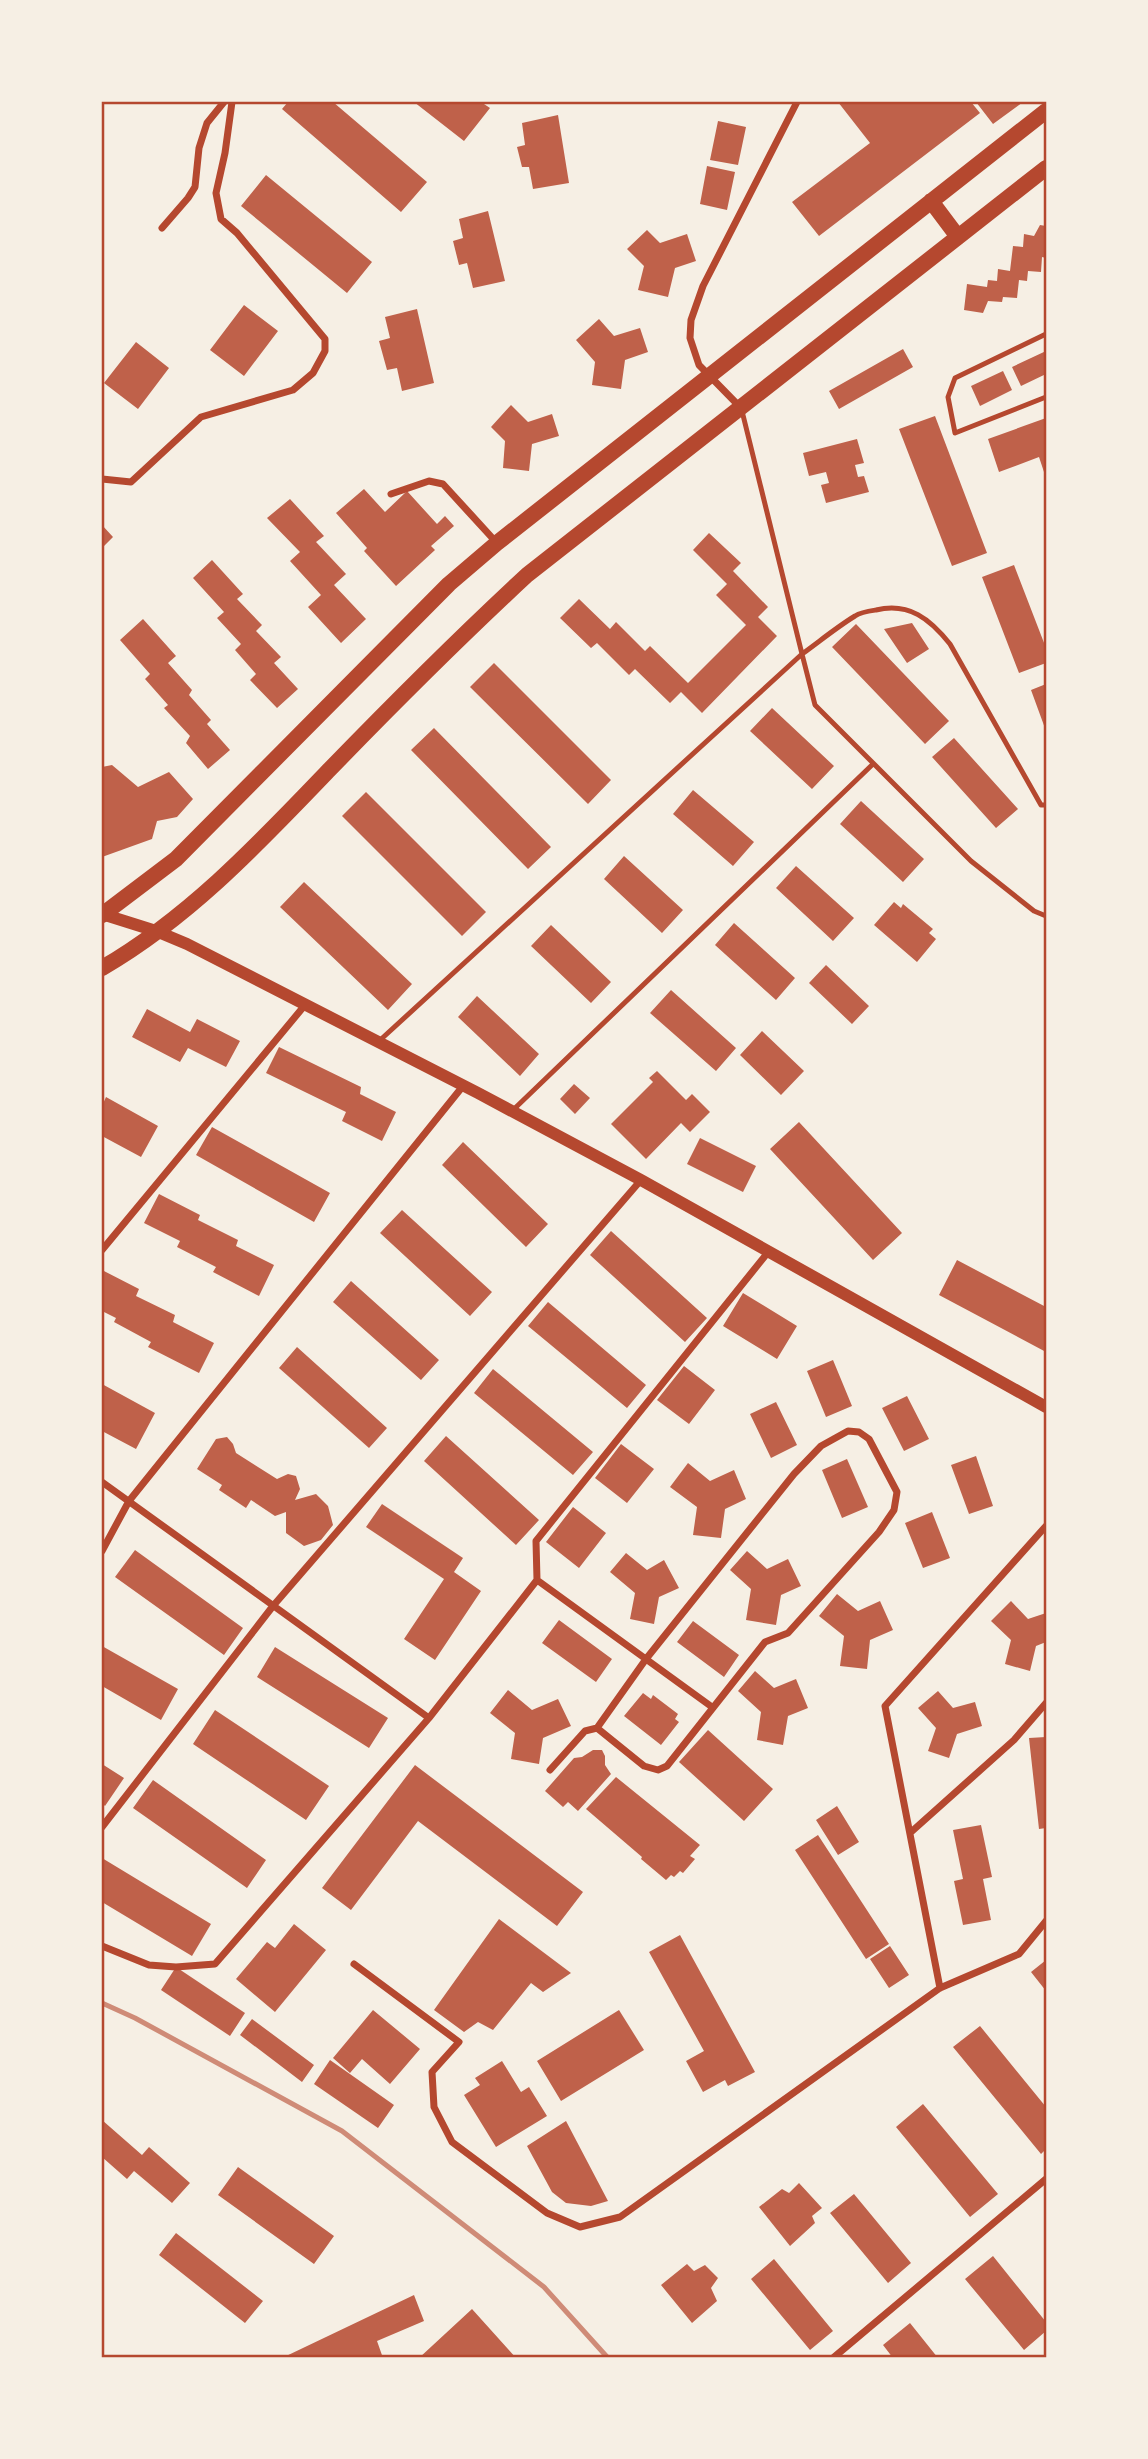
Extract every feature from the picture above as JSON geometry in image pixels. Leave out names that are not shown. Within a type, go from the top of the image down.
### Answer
[{"type":"main road","points":[[102,914],[176,859],[449,584],[496,543],[1046,111]]},
{"type":"main road","points":[[102,968],[208,891],[436,662],[527,575],[1046,168]]},
{"type":"main road","points":[[931,201],[958,237]]},
{"type":"street","points":[[162,228],[195,187],[200,148],[207,123],[224,102]]},
{"type":"street","points":[[102,479],[131,482],[201,417],[293,390],[313,373],[325,351],[325,339],[237,233],[221,219],[216,193],[232,102]]},
{"type":"street","points":[[741,408],[699,365],[690,338],[691,320],[703,286],[797,102]]},
{"type":"street","points":[[391,494],[429,481],[443,484],[496,543]]},
{"type":"street","points":[[102,914],[187,944],[512,1111],[641,1180],[1046,1407]]},
{"type":"street","points":[[102,1250],[305,1004]]},
{"type":"street","points":[[102,1551],[129,1501],[463,1086]]},
{"type":"street","points":[[102,1827],[273,1606],[641,1180]]},
{"type":"street","points":[[102,1946],[149,1965],[176,1967],[215,1964],[429,1718],[537,1580],[536,1541],[768,1251]]},
{"type":"street","points":[[550,1770],[585,1731],[597,1728],[646,1659],[794,1474],[821,1446],[848,1431],[859,1432],[869,1439],[897,1492],[894,1510],[879,1532],[788,1633],[765,1642],[667,1766],[657,1770],[644,1766],[597,1728]]},
{"type":"street","points":[[102,1482],[429,1718]]},
{"type":"street","points":[[940,1988],[885,1706],[1046,1526]]},
{"type":"street","points":[[537,1580],[712,1707]]},
{"type":"street","points":[[910,1833],[1014,1740],[1046,1703]]},
{"type":"street","points":[[354,1964],[459,2042],[432,2072],[434,2107],[452,2142],[547,2213],[580,2227],[620,2217],[940,1988],[1019,1954],[1046,1921]]},
{"type":"street","points":[[833,2357],[1046,2179]]},
{"type":"lane","points":[[1046,334],[955,378],[948,397],[955,433],[1046,397]]},
{"type":"lane","points":[[741,408],[815,705],[971,861],[1034,911],[1046,916]]},
{"type":"lane","points":[[379,1042],[802,654],[858,614],[881,608],[901,608],[919,614],[936,627],[950,644],[1041,805],[1046,805]]},
{"type":"lane","points":[[512,1111],[873,764]]},
{"type":"building","points":[[288,102],[333,102],[427,182],[401,212],[282,109]]},
{"type":"building","points":[[414,102],[481,102],[490,108],[464,141]]},
{"type":"building","points":[[838,102],[971,102],[980,113],[819,236],[792,202],[870,143]]},
{"type":"building","points":[[976,102],[1023,102],[993,124]]},
{"type":"building","points":[[558,115],[569,183],[533,189],[529,167],[522,167],[517,147],[525,145],[522,123]]},
{"type":"building","points":[[718,121],[746,127],[738,165],[710,160]]},
{"type":"building","points":[[707,166],[735,172],[727,210],[700,204]]},
{"type":"building","points":[[266,175],[372,262],[347,293],[241,206]]},
{"type":"building","points":[[488,211],[505,281],[473,288],[467,263],[459,265],[453,241],[463,238],[459,219]]},
{"type":"building","points":[[1040,225],[1046,226],[1046,258],[1042,257],[1041,272],[1028,271],[1027,281],[1019,280],[1017,298],[1003,297],[1002,302],[988,301],[983,313],[964,310],[967,284],[987,287],[988,280],[997,281],[998,269],[1010,271],[1013,246],[1023,247],[1024,234],[1034,236]]},
{"type":"building","points":[[647,230],[660,243],[687,234],[696,261],[675,268],[668,297],[638,290],[644,266],[627,249]]},
{"type":"building","points":[[244,305],[278,331],[244,376],[210,350]]},
{"type":"building","points":[[417,309],[434,383],[402,391],[397,368],[387,370],[379,341],[390,338],[385,317]]},
{"type":"building","points":[[599,319],[614,336],[640,328],[648,352],[625,360],[621,389],[592,385],[595,362],[576,340]]},
{"type":"building","points":[[136,342],[169,368],[138,409],[104,383]]},
{"type":"building","points":[[903,349],[913,367],[839,409],[829,391]]},
{"type":"building","points":[[1046,351],[1046,374],[1021,386],[1012,367]]},
{"type":"building","points":[[1003,371],[1012,390],[980,406],[971,386]]},
{"type":"building","points":[[511,405],[528,422],[552,414],[559,436],[532,444],[529,471],[503,468],[505,441],[491,427]]},
{"type":"building","points":[[935,416],[987,553],[952,566],[899,429]]},
{"type":"building","points":[[1046,418],[1046,478],[1039,457],[999,472],[988,439]]},
{"type":"building","points":[[857,439],[864,463],[855,465],[858,477],[864,476],[869,492],[826,503],[821,485],[829,483],[826,472],[809,476],[803,453]]},
{"type":"building","points":[[364,489],[385,512],[407,491],[437,524],[445,516],[454,526],[431,546],[435,550],[396,586],[364,551],[367,548],[336,513]]},
{"type":"building","points":[[290,499],[324,536],[316,542],[346,574],[334,585],[366,619],[341,643],[308,607],[321,595],[290,561],[300,552],[267,518]]},
{"type":"building","points":[[102,525],[113,537],[102,548]]},
{"type":"building","points":[[709,533],[741,563],[733,571],[768,607],[758,617],[777,636],[702,713],[681,692],[670,703],[635,669],[629,675],[597,643],[591,648],[560,618],[579,599],[610,629],[616,622],[645,651],[650,646],[688,683],[746,625],[716,595],[727,584],[693,550]]},
{"type":"building","points":[[212,560],[243,594],[237,599],[262,625],[256,631],[281,657],[274,663],[298,689],[277,708],[250,680],[256,674],[235,650],[241,644],[217,618],[224,612],[193,578]]},
{"type":"building","points":[[1014,565],[1046,648],[1046,663],[1019,673],[982,577]]},
{"type":"building","points":[[143,619],[176,656],[168,663],[192,690],[189,695],[211,720],[207,724],[230,750],[208,769],[186,743],[190,736],[164,708],[168,705],[145,679],[150,674],[120,640]]},
{"type":"building","points":[[912,623],[929,649],[907,663],[884,629]]},
{"type":"building","points":[[856,624],[949,721],[925,744],[832,647]]},
{"type":"building","points":[[494,663],[611,780],[588,804],[470,687]]},
{"type":"building","points":[[1046,684],[1046,731],[1031,690]]},
{"type":"building","points":[[772,708],[834,766],[812,789],[750,731]]},
{"type":"building","points":[[434,728],[551,847],[528,869],[411,750]]},
{"type":"building","points":[[954,738],[1018,809],[996,828],[932,757]]},
{"type":"building","points":[[112,765],[138,787],[169,772],[193,799],[177,817],[157,821],[152,839],[102,857],[102,767]]},
{"type":"building","points":[[693,790],[754,842],[733,866],[673,814]]},
{"type":"building","points":[[366,792],[486,912],[462,936],[342,816]]},
{"type":"building","points":[[861,801],[924,859],[903,882],[840,824]]},
{"type":"building","points":[[624,856],[683,910],[662,933],[604,879]]},
{"type":"building","points":[[796,866],[854,918],[833,941],[776,888]]},
{"type":"building","points":[[304,882],[412,984],[388,1010],[280,907]]},
{"type":"building","points":[[894,902],[901,908],[903,904],[933,929],[929,933],[936,939],[917,962],[874,925]]},
{"type":"building","points":[[734,923],[795,978],[776,1000],[715,945]]},
{"type":"building","points":[[551,925],[611,982],[591,1003],[531,946]]},
{"type":"building","points":[[826,965],[869,1006],[852,1024],[809,983]]},
{"type":"building","points":[[671,990],[736,1048],[716,1071],[650,1013]]},
{"type":"building","points":[[477,996],[539,1054],[520,1076],[458,1017]]},
{"type":"building","points":[[147,1009],[190,1032],[197,1019],[240,1041],[226,1067],[188,1048],[180,1062],[132,1037]]},
{"type":"building","points":[[762,1031],[804,1071],[781,1095],[740,1055]]},
{"type":"building","points":[[279,1047],[361,1087],[360,1094],[396,1112],[382,1141],[342,1121],[346,1112],[266,1073]]},
{"type":"building","points":[[657,1071],[686,1100],[692,1094],[710,1112],[690,1132],[681,1123],[646,1159],[611,1124],[653,1082],[649,1078]]},
{"type":"building","points":[[574,1084],[590,1098],[575,1114],[560,1099]]},
{"type":"building","points":[[106,1097],[158,1126],[141,1157],[102,1136],[102,1106]]},
{"type":"building","points":[[799,1122],[902,1233],[873,1260],[770,1149]]},
{"type":"building","points":[[212,1127],[330,1193],[314,1222],[196,1155]]},
{"type":"building","points":[[700,1138],[756,1166],[743,1192],[687,1164]]},
{"type":"building","points":[[463,1142],[548,1224],[526,1247],[442,1165]]},
{"type":"building","points":[[159,1194],[200,1215],[198,1220],[238,1240],[236,1246],[274,1265],[259,1296],[213,1272],[216,1267],[177,1247],[180,1241],[144,1223]]},
{"type":"building","points":[[402,1210],[492,1292],[470,1316],[380,1233]]},
{"type":"building","points":[[611,1231],[707,1318],[685,1342],[590,1255]]},
{"type":"building","points":[[957,1260],[1046,1307],[1046,1352],[939,1295]]},
{"type":"building","points":[[102,1270],[139,1289],[136,1296],[175,1315],[173,1322],[214,1343],[199,1373],[148,1347],[151,1342],[114,1322],[116,1318],[102,1311]]},
{"type":"building","points":[[351,1281],[439,1360],[421,1380],[333,1302]]},
{"type":"building","points":[[743,1293],[797,1326],[777,1359],[723,1326]]},
{"type":"building","points":[[548,1302],[646,1385],[627,1408],[528,1326]]},
{"type":"building","points":[[297,1347],[387,1428],[369,1448],[279,1368]]},
{"type":"building","points":[[833,1360],[852,1406],[826,1417],[807,1371]]},
{"type":"building","points":[[684,1366],[715,1390],[689,1424],[657,1400]]},
{"type":"building","points":[[493,1369],[593,1452],[573,1475],[474,1393]]},
{"type":"building","points":[[102,1384],[155,1413],[136,1449],[102,1431]]},
{"type":"building","points":[[907,1396],[929,1439],[904,1451],[882,1408]]},
{"type":"building","points":[[776,1402],[797,1445],[771,1458],[750,1414]]},
{"type":"building","points":[[446,1436],[539,1520],[516,1545],[424,1461]]},
{"type":"building","points":[[227,1437],[236,1453],[277,1479],[288,1474],[296,1476],[300,1489],[295,1500],[316,1494],[328,1506],[333,1525],[321,1540],[304,1546],[286,1533],[286,1512],[275,1516],[251,1500],[246,1508],[219,1490],[222,1485],[197,1469],[216,1439]]},
{"type":"building","points":[[621,1444],[654,1469],[627,1503],[595,1478]]},
{"type":"building","points":[[976,1456],[993,1506],[969,1514],[951,1465]]},
{"type":"building","points":[[847,1459],[868,1507],[842,1518],[822,1470]]},
{"type":"building","points":[[688,1463],[710,1481],[734,1470],[746,1499],[725,1509],[721,1538],[693,1535],[697,1507],[670,1487]]},
{"type":"building","points":[[382,1504],[463,1558],[454,1572],[481,1591],[435,1660],[404,1639],[444,1579],[366,1527]]},
{"type":"building","points":[[573,1507],[606,1533],[579,1568],[546,1542]]},
{"type":"building","points":[[932,1512],[950,1558],[923,1568],[905,1523]]},
{"type":"building","points":[[135,1550],[243,1628],[224,1655],[115,1577]]},
{"type":"building","points":[[747,1551],[767,1569],[788,1559],[801,1586],[781,1595],[776,1625],[746,1620],[751,1589],[730,1570]]},
{"type":"building","points":[[626,1553],[647,1570],[664,1560],[679,1588],[659,1597],[654,1624],[630,1619],[635,1593],[610,1572]]},
{"type":"building","points":[[837,1594],[858,1611],[880,1601],[893,1630],[870,1640],[867,1669],[840,1666],[844,1636],[819,1616]]},
{"type":"building","points":[[1011,1601],[1028,1619],[1046,1613],[1046,1642],[1036,1646],[1030,1671],[1005,1664],[1011,1640],[991,1621]]},
{"type":"building","points":[[559,1620],[612,1659],[596,1682],[542,1643]]},
{"type":"building","points":[[693,1621],[739,1655],[724,1677],[677,1642]]},
{"type":"building","points":[[102,1646],[178,1689],[161,1720],[102,1686]]},
{"type":"building","points":[[275,1647],[388,1718],[369,1748],[257,1677]]},
{"type":"building","points":[[755,1671],[774,1688],[796,1679],[808,1708],[788,1716],[783,1745],[757,1740],[761,1712],[738,1691]]},
{"type":"building","points":[[508,1690],[532,1710],[558,1699],[571,1726],[543,1738],[539,1764],[511,1759],[515,1733],[490,1713]]},
{"type":"building","points":[[938,1691],[953,1708],[975,1702],[982,1726],[957,1734],[949,1758],[928,1751],[936,1728],[918,1708]]},
{"type":"building","points":[[643,1693],[651,1699],[653,1695],[678,1714],[675,1719],[679,1722],[661,1745],[624,1716]]},
{"type":"building","points":[[215,1710],[329,1786],[306,1820],[193,1744]]},
{"type":"building","points":[[708,1730],[773,1789],[744,1821],[679,1762]]},
{"type":"building","points":[[1046,1737],[1046,1828],[1039,1829],[1029,1738]]},
{"type":"building","points":[[593,1750],[602,1750],[605,1765],[611,1774],[578,1811],[568,1802],[563,1807],[545,1791],[574,1758],[582,1757]]},
{"type":"building","points":[[102,1764],[124,1778],[105,1806],[102,1803]]},
{"type":"building","points":[[415,1765],[583,1892],[557,1926],[418,1821],[351,1910],[322,1888]]},
{"type":"building","points":[[616,1777],[700,1845],[690,1856],[695,1859],[683,1873],[680,1871],[666,1880],[586,1809]]},
{"type":"building","points":[[153,1780],[266,1860],[247,1888],[133,1808]]},
{"type":"building","points":[[837,1806],[859,1842],[838,1855],[816,1820]]},
{"type":"building","points":[[981,1825],[992,1877],[983,1879],[991,1920],[963,1925],[954,1881],[963,1879],[953,1830]]},
{"type":"building","points":[[818,1835],[889,1944],[866,1959],[795,1850]]},
{"type":"building","points":[[102,1858],[211,1924],[192,1956],[102,1902]]},
{"type":"building","points":[[499,1919],[571,1973],[543,1992],[531,1983],[493,2030],[478,2022],[464,2032],[434,2010]]},
{"type":"building","points":[[294,1924],[326,1950],[275,2012],[236,1979],[267,1942],[275,1948]]},
{"type":"building","points":[[680,1935],[755,2072],[728,2086],[725,2080],[703,2092],[686,2061],[704,2051],[649,1952]]},
{"type":"building","points":[[890,1946],[909,1975],[889,1988],[870,1959]]},
{"type":"building","points":[[1046,1960],[1046,1991],[1031,1972]]},
{"type":"building","points":[[176,1967],[245,2013],[230,2036],[161,1990]]},
{"type":"building","points":[[373,2010],[420,2049],[390,2084],[362,2059],[350,2073],[333,2058]]},
{"type":"building","points":[[619,2010],[644,2050],[561,2101],[537,2061]]},
{"type":"building","points":[[252,2019],[314,2065],[302,2082],[240,2035]]},
{"type":"building","points":[[980,2026],[1046,2107],[1046,2149],[1041,2154],[953,2047]]},
{"type":"building","points":[[330,2060],[394,2105],[378,2128],[314,2084]]},
{"type":"building","points":[[502,2061],[521,2092],[529,2087],[547,2116],[496,2147],[464,2095],[480,2085],[475,2078]]},
{"type":"building","points":[[923,2104],[998,2194],[970,2217],[896,2127]]},
{"type":"building","points":[[102,2120],[142,2155],[149,2147],[190,2183],[172,2203],[134,2171],[127,2179],[102,2157]]},
{"type":"building","points":[[566,2121],[608,2201],[591,2206],[566,2203],[552,2192],[527,2146]]},
{"type":"building","points":[[238,2167],[334,2236],[314,2264],[218,2195]]},
{"type":"building","points":[[799,2183],[822,2208],[812,2216],[815,2223],[790,2246],[759,2207],[782,2189],[789,2193]]},
{"type":"building","points":[[854,2194],[911,2263],[888,2283],[830,2213]]},
{"type":"building","points":[[176,2233],[263,2301],[245,2323],[159,2255]]},
{"type":"building","points":[[993,2256],[1046,2322],[1046,2331],[1024,2350],[965,2279]]},
{"type":"building","points":[[774,2259],[833,2331],[810,2350],[751,2279]]},
{"type":"building","points":[[687,2264],[694,2271],[705,2265],[718,2278],[711,2288],[717,2301],[692,2323],[661,2285]]},
{"type":"building","points":[[414,2295],[424,2321],[377,2341],[383,2358],[282,2358]]},
{"type":"building","points":[[472,2309],[516,2358],[419,2358]]},
{"type":"building","points":[[910,2323],[938,2358],[893,2358],[883,2345]]},
{"type":"railway","points":[[102,2003],[135,2018],[342,2131],[544,2287],[608,2358]]}]
